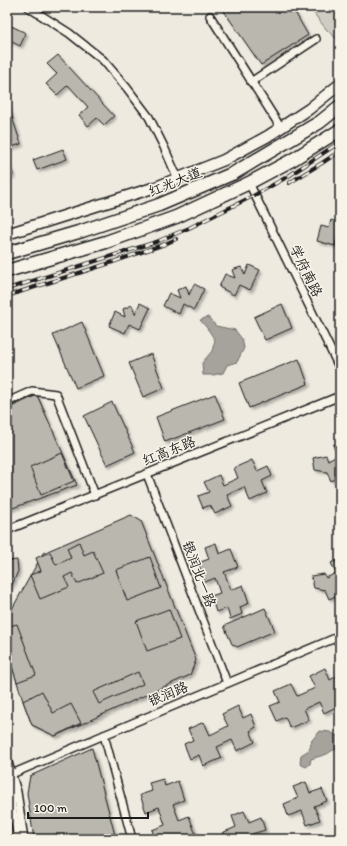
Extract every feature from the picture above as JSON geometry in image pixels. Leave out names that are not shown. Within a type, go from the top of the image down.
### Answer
[{"type":"highway","name":"红光大道","points":[[7,253],[82,231],[158,205],[234,173],[320,122],[340,106]]},
{"type":"highway","points":[[7,271],[106,242],[176,217],[249,183],[292,160],[340,130]]},
{"type":"main road","points":[[7,234],[156,187],[224,160],[268,136],[309,109],[340,84]]},
{"type":"street","points":[[28,7],[69,33],[103,60],[149,117],[178,179]]},
{"type":"street","points":[[210,16],[280,128]]},
{"type":"street","points":[[251,82],[316,39]]},
{"type":"street","name":"学府南路","points":[[249,183],[340,369]]},
{"type":"street","points":[[7,402],[32,391],[56,394],[95,495]]},
{"type":"street","name":"红高东路","points":[[7,530],[340,396]]},
{"type":"street","name":"银润北一路","points":[[147,474],[227,683]]},
{"type":"street","name":"银润路","points":[[9,775],[340,636]]},
{"type":"street","points":[[104,735],[132,839]]},
{"type":"street","points":[[7,759],[12,806],[18,839]]},
{"type":"street","points":[[9,775],[17,792],[24,839]]},
{"type":"shaded area","points":[[309,7],[340,7],[340,42],[326,29]]},
{"type":"shaded area","points":[[208,317],[216,326],[235,330],[242,339],[244,348],[237,362],[227,365],[223,373],[203,375],[202,363],[212,351],[215,340],[200,320]]},
{"type":"shaded area","points":[[320,731],[330,732],[337,736],[340,734],[340,749],[333,750],[327,754],[311,759],[310,764],[306,767],[300,764],[301,755],[309,750],[312,740]]},
{"type":"building","points":[[221,7],[292,7],[308,35],[261,65]]},
{"type":"building","points":[[7,24],[26,33],[20,46],[10,41],[7,48]]},
{"type":"building","points":[[58,55],[114,116],[104,125],[97,118],[88,126],[79,115],[88,107],[68,85],[57,95],[46,84],[57,74],[47,64]]},
{"type":"building","points":[[7,102],[21,144],[8,148],[7,146]]},
{"type":"building","points":[[63,149],[67,159],[37,170],[33,160]]},
{"type":"building","points":[[9,165],[13,175],[7,177],[7,166]]},
{"type":"building","points":[[331,220],[340,223],[340,235],[338,234],[335,246],[317,241],[321,226],[329,228]]},
{"type":"building","points":[[249,265],[260,270],[250,290],[239,285],[234,295],[219,287],[225,274],[235,278],[232,270],[241,267],[245,275]]},
{"type":"building","points":[[194,284],[204,289],[194,310],[183,304],[179,314],[163,306],[169,293],[180,298],[177,290],[186,286],[189,295]]},
{"type":"building","points":[[140,303],[150,308],[140,329],[129,324],[125,333],[109,326],[115,312],[125,317],[123,309],[132,305],[135,314]]},
{"type":"building","points":[[282,304],[292,328],[265,340],[254,317]]},
{"type":"building","points":[[82,322],[104,376],[76,388],[53,335]]},
{"type":"building","points":[[151,354],[164,388],[143,397],[129,363]]},
{"type":"building","points":[[299,359],[308,384],[249,408],[239,383]]},
{"type":"building","points":[[215,394],[225,419],[165,442],[156,417]]},
{"type":"building","points":[[37,395],[49,423],[17,437],[7,413],[7,407]]},
{"type":"building","points":[[37,395],[77,485],[7,510],[7,409]]},
{"type":"building","points":[[112,402],[135,452],[107,465],[84,416]]},
{"type":"building","points":[[340,442],[340,476],[331,481],[327,472],[315,470],[313,458],[326,455],[328,460],[337,455],[333,445]]},
{"type":"building","points":[[62,453],[74,481],[41,495],[30,467]]},
{"type":"building","points":[[252,460],[257,471],[268,466],[272,476],[262,481],[267,493],[250,501],[244,487],[227,495],[232,506],[215,514],[210,505],[203,508],[198,496],[209,492],[204,482],[219,475],[223,485],[238,478],[234,468]]},
{"type":"building","points":[[340,511],[340,524],[337,512]]},
{"type":"building","points":[[131,515],[141,521],[196,660],[190,675],[55,736],[32,725],[7,651],[7,618],[43,553]]},
{"type":"building","points":[[79,542],[84,555],[93,551],[103,573],[77,584],[72,573],[64,577],[69,587],[40,599],[30,575],[41,571],[36,558],[50,552],[56,565],[71,558],[67,548]]},
{"type":"building","points":[[216,543],[219,554],[231,549],[238,567],[224,572],[231,590],[243,585],[249,603],[240,607],[242,614],[230,619],[227,608],[216,612],[211,596],[220,593],[215,578],[205,582],[198,563],[209,559],[205,547]]},
{"type":"building","points":[[150,557],[161,588],[127,601],[116,570]]},
{"type":"building","points":[[340,559],[340,594],[329,599],[325,590],[314,588],[311,576],[324,574],[326,578],[336,573],[331,563]]},
{"type":"building","points":[[17,560],[18,571],[13,583],[7,591],[7,561]]},
{"type":"building","points":[[265,608],[275,631],[237,647],[232,644],[224,626]]},
{"type":"building","points":[[169,609],[180,639],[147,651],[136,621]]},
{"type":"building","points":[[17,624],[36,675],[17,682],[7,651],[7,627]]},
{"type":"building","points":[[325,668],[330,680],[337,676],[340,682],[340,691],[337,693],[340,700],[340,705],[324,713],[319,702],[304,709],[309,720],[290,728],[285,717],[277,721],[270,706],[280,702],[275,691],[291,684],[297,696],[315,688],[309,676]]},
{"type":"building","points":[[138,672],[143,684],[99,704],[93,692]]},
{"type":"building","points":[[42,691],[53,713],[71,704],[81,723],[55,736],[32,725],[23,701]]},
{"type":"building","points":[[238,706],[243,718],[251,714],[256,727],[250,731],[255,742],[237,751],[232,740],[217,747],[222,758],[203,766],[199,755],[190,759],[184,744],[193,740],[188,729],[204,722],[210,735],[228,726],[222,714]]},
{"type":"building","points":[[92,748],[116,839],[34,839],[27,793],[30,776]]},
{"type":"building","points":[[163,779],[165,786],[178,781],[184,800],[173,804],[179,820],[189,816],[196,835],[184,839],[155,839],[152,830],[165,825],[159,807],[146,812],[140,795],[152,791],[149,783]]},
{"type":"building","points":[[306,782],[310,793],[322,789],[327,801],[314,806],[320,820],[307,825],[302,811],[288,816],[284,804],[298,798],[293,787]]},
{"type":"building","points":[[244,811],[249,822],[261,817],[265,830],[252,834],[254,839],[224,839],[222,833],[236,827],[232,816]]},
{"type":"railway","points":[[7,289],[156,242],[189,228],[287,177],[340,142]]},
{"type":"railway","points":[[289,183],[340,151]]},
{"type":"railway","points":[[7,296],[107,264],[176,239]]}]
